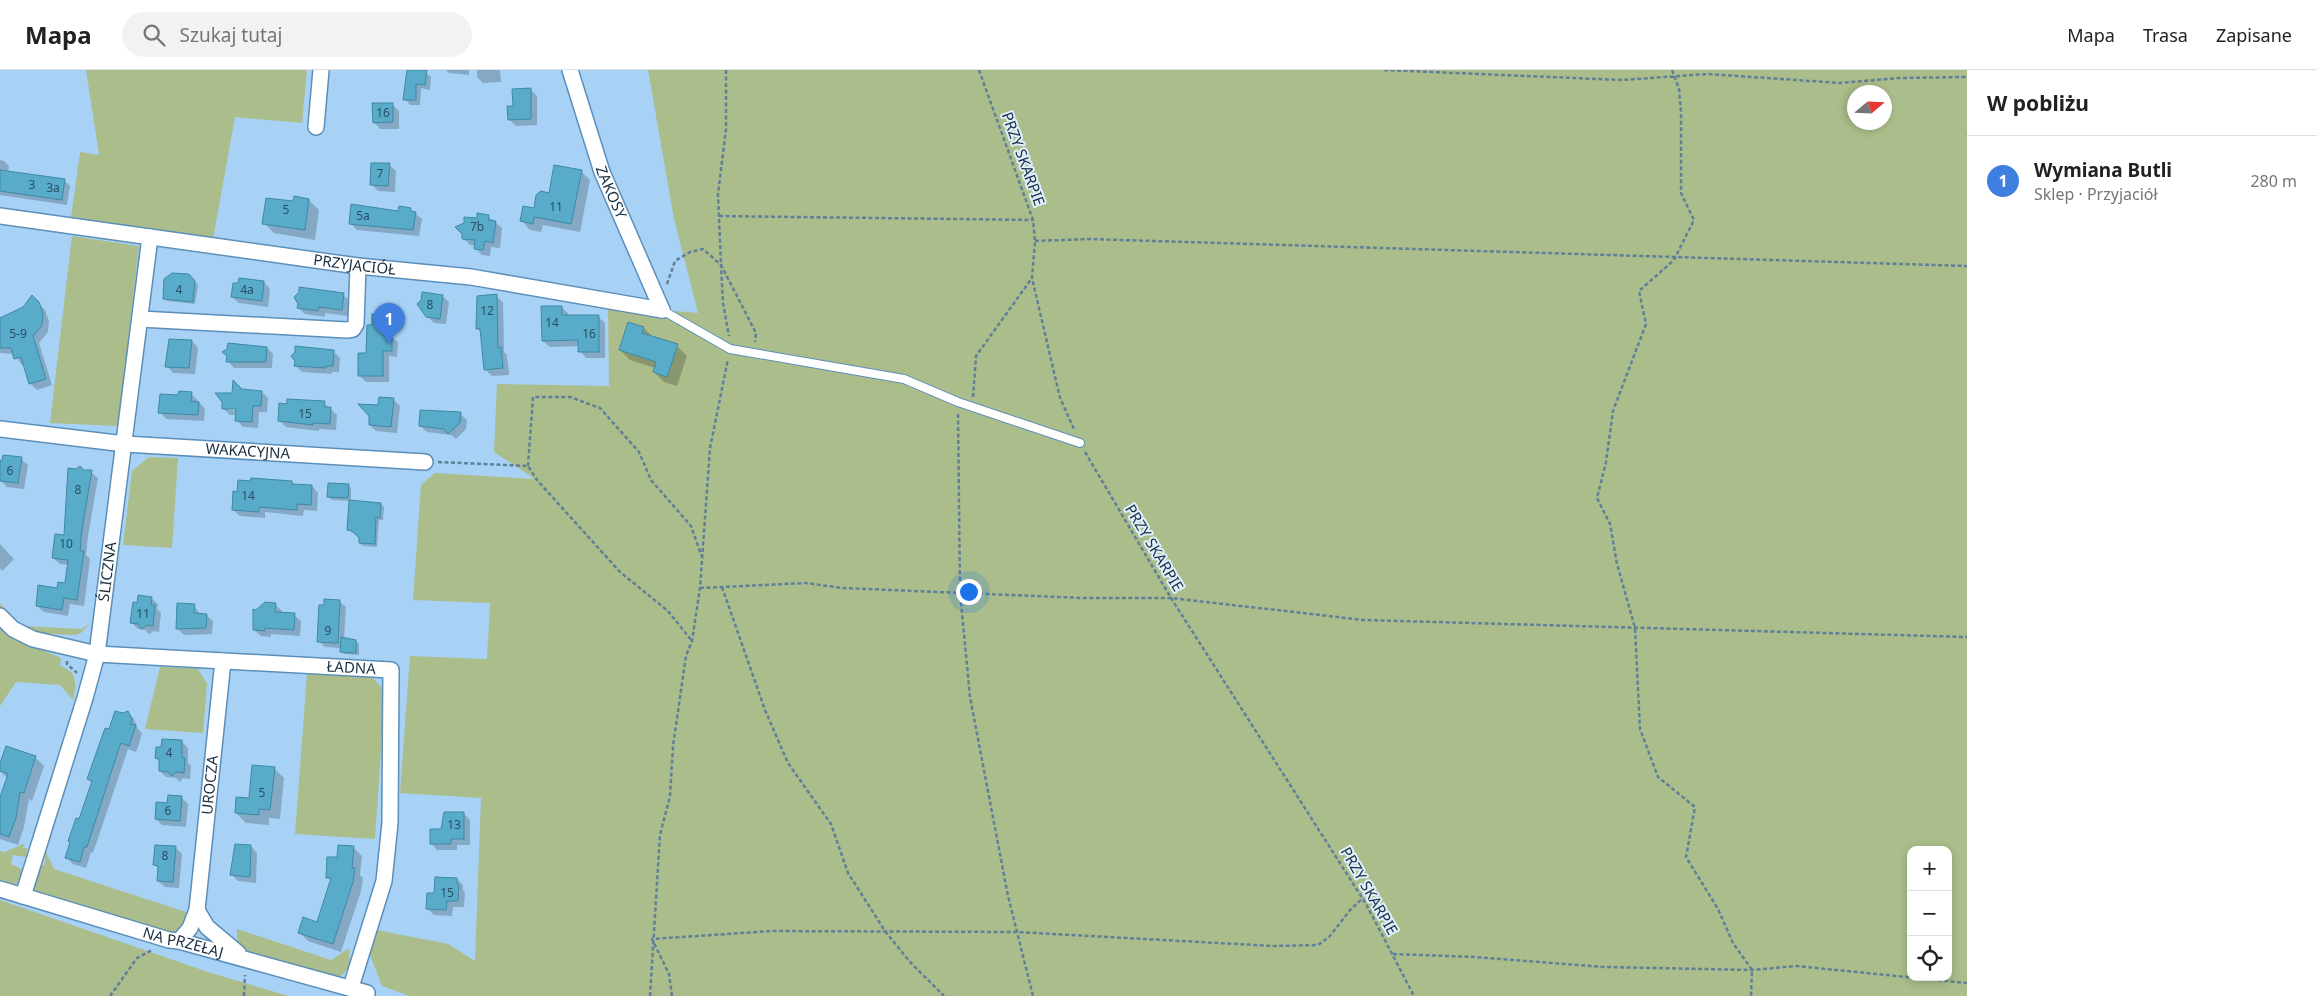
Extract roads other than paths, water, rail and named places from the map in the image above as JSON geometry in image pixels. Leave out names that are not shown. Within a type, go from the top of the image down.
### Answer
[{"type":"street","points":[[316,127],[321,70]]},
{"type":"street","name":"ZAKOSY","points":[[570,70],[602,172],[662,310]]},
{"type":"street","name":"PRZYJACIÓŁ","points":[[0,216],[358,266],[471,277],[662,310]]},
{"type":"street","name":"ŚLICZNA","points":[[23,896],[97,654],[150,237]]},
{"type":"street","points":[[140,319],[346,330],[353,328],[356,324],[358,266]]},
{"type":"street","name":"WAKACYJNA","points":[[0,429],[125,444],[425,462]]},
{"type":"street","name":"ŁADNA","points":[[0,616],[13,629],[33,639],[97,654],[391,670],[390,823],[384,881],[351,987]]},
{"type":"street","name":"UROCZA","points":[[174,940],[190,928],[197,910],[223,661]]},
{"type":"street","name":"NA PRZEŁAJ","points":[[0,889],[174,940],[367,992]]},
{"type":"street","points":[[197,910],[207,927],[219,939],[247,959]]},
{"type":"lane","name":"PRZYJACIÓŁ","points":[[662,310],[730,349],[904,378],[958,402],[1080,443]]},
{"type":"place","name":"Wymiana Butli","points":[[389,344]]}]
